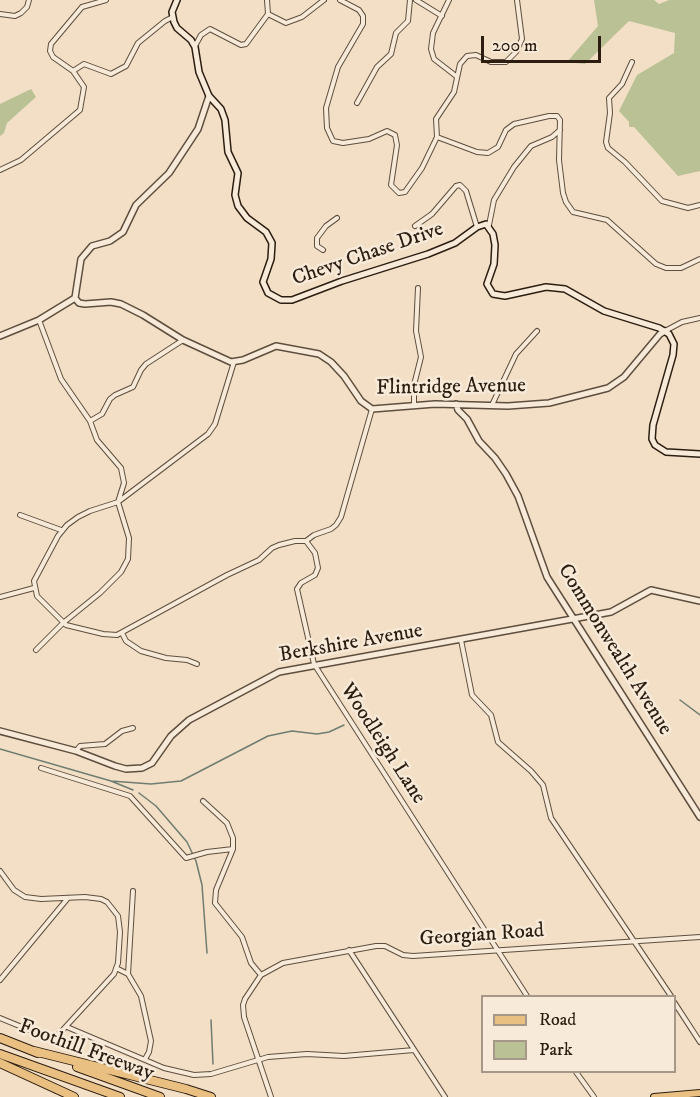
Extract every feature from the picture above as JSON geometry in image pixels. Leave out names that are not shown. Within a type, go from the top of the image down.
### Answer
[{"type":"highway","name":"Foothill Freeway","points":[[0,1038],[160,1097]]},
{"type":"highway","points":[[34,1051],[212,1097]]},
{"type":"highway","name":"Foothill Freeway","points":[[0,1054],[120,1097]]},
{"type":"highway","points":[[0,1063],[74,1097]]},
{"type":"main road","points":[[654,1097],[700,1093]]},
{"type":"street","points":[[0,14],[15,16],[27,8],[29,0]]},
{"type":"street","points":[[0,170],[21,160],[80,110],[84,87],[73,71],[53,57],[50,51],[51,44],[82,7],[106,0]]},
{"type":"street","points":[[73,71],[84,64],[111,74],[126,66],[138,43],[173,17],[172,12],[177,0]]},
{"type":"street","points":[[195,47],[201,35],[210,29],[241,45],[246,44],[268,14],[267,0]]},
{"type":"street","points":[[268,14],[286,23],[302,17],[324,0]]},
{"type":"street","points":[[340,0],[359,10],[363,16],[363,24],[338,67],[326,108],[327,128],[333,141],[343,143],[369,140],[387,131],[395,135],[398,145],[391,185],[399,193],[405,192],[416,176],[437,137],[436,120],[454,92],[460,64],[467,56],[476,55],[491,62],[506,62],[516,52],[522,39],[517,0]]},
{"type":"street","points":[[357,103],[377,68],[391,54],[396,33],[408,21],[410,0]]},
{"type":"street","points":[[416,0],[442,16]]},
{"type":"street","points":[[449,0],[433,33],[431,50],[434,59],[456,76]]},
{"type":"street","name":"Chevy Chase Drive","points":[[173,17],[177,28],[191,40],[195,47],[200,72],[210,96],[225,120],[228,152],[238,173],[235,195],[238,206],[247,218],[266,232],[272,243],[271,259],[263,282],[264,288],[272,297],[292,300],[342,281],[389,268],[455,243],[477,226]]},
{"type":"street","points":[[632,62],[622,84],[609,98],[610,122],[606,142],[608,148],[625,162],[662,201],[688,208],[700,205]]},
{"type":"street","points":[[210,96],[198,129],[182,155],[162,181],[136,205],[123,232],[110,241],[92,246],[81,259],[75,298],[79,303],[85,304],[111,302],[121,304],[183,340],[234,362],[213,429],[118,502],[78,517],[62,530],[34,581],[37,596],[69,627],[111,635],[122,633],[227,575],[259,560],[272,548],[295,541],[306,541],[314,535],[331,529],[341,517],[372,409]]},
{"type":"street","points":[[205,107],[217,105]]},
{"type":"street","points":[[437,137],[477,152],[488,153],[498,147],[506,130],[514,124],[557,116],[561,129],[558,150],[563,193],[573,212],[607,220],[648,259],[666,268],[681,268],[700,259]]},
{"type":"street","points":[[561,129],[552,137],[531,146],[514,167],[494,200],[489,225],[493,234],[495,255],[487,284],[493,294],[505,296],[555,287],[604,310],[665,331],[672,339],[673,355],[651,430],[652,439],[655,445],[666,452],[700,454]]},
{"type":"street","points":[[415,226],[432,214],[456,186],[460,185],[466,191],[477,226],[489,225]]},
{"type":"street","points":[[323,250],[317,246],[317,237],[337,218]]},
{"type":"street","points":[[414,405],[414,385],[421,357],[416,331],[418,288]]},
{"type":"street","points":[[0,336],[39,320],[75,298]]},
{"type":"street","name":"Flintridge Avenue","points":[[234,362],[276,346],[319,354],[337,367],[361,401],[372,409],[414,405],[549,403],[608,388],[624,377],[660,334],[682,322],[700,318]]},
{"type":"street","points":[[36,650],[121,572],[128,559],[129,538],[118,502],[124,475],[121,468],[97,440],[90,421],[61,379],[39,320]]},
{"type":"street","points":[[492,405],[516,354],[537,331]]},
{"type":"street","points":[[90,421],[102,414],[110,399],[115,395],[133,387],[146,364],[183,340]]},
{"type":"street","name":"Commonwealth Avenue","points":[[456,404],[458,410],[467,418],[479,441],[495,458],[518,496],[547,577],[700,817]]},
{"type":"street","points":[[20,515],[62,530]]},
{"type":"street","name":"Woodleigh Lane","points":[[306,541],[315,553],[318,568],[315,575],[301,583],[297,589],[315,667],[526,995]]},
{"type":"street","points":[[0,597],[34,588]]},
{"type":"street","name":"Berkshire Avenue","points":[[0,731],[76,751],[126,769],[142,768],[152,763],[171,736],[189,720],[268,677],[292,669],[315,667],[615,611],[651,590],[700,601]]},
{"type":"street","points":[[122,633],[126,641],[141,651],[197,664]]},
{"type":"street","points":[[460,640],[472,695],[491,715],[498,742],[531,771],[543,785],[551,818],[670,995]]},
{"type":"street","points":[[76,751],[80,746],[105,744],[122,731],[133,728]]},
{"type":"street","points":[[41,768],[130,796],[186,858],[207,852],[234,849]]},
{"type":"street","points":[[203,801],[227,824],[233,838],[234,849],[216,890],[215,903],[242,937],[251,963],[261,975]]},
{"type":"street","points":[[0,871],[14,890],[25,897],[101,899],[115,910],[120,923],[116,968],[107,983],[59,1034],[50,1037],[0,1018]]},
{"type":"street","points":[[128,974],[133,891]]},
{"type":"street","points":[[0,980],[69,898]]},
{"type":"street","name":"Georgian Road","points":[[271,1097],[244,1017],[243,1005],[244,999],[261,975],[283,963],[376,946],[385,946],[403,955],[413,956],[700,937]]},
{"type":"street","points":[[349,950],[445,1097]]},
{"type":"street","points":[[116,968],[128,974],[141,996],[151,1041],[145,1059]]},
{"type":"street","points":[[676,1004],[700,1042]]},
{"type":"street","points":[[67,1027],[175,1072],[204,1075],[258,1059],[307,1054],[344,1056],[414,1050]]},
{"type":"street","points":[[577,1073],[594,1097]]},
{"type":"green space","points":[[594,0],[654,0],[659,4],[669,0],[700,0],[700,171],[678,176],[634,127],[629,127],[629,122],[619,111],[637,75],[674,53],[675,33],[629,21],[585,64],[567,62],[598,26]]},
{"type":"green space","points":[[31,89],[36,97],[7,123],[4,133],[0,136],[0,104]]},
{"type":"waterway","points":[[680,700],[700,715]]},
{"type":"waterway","points":[[111,781],[151,784],[181,781],[268,736],[292,731],[317,734],[329,732],[344,725]]},
{"type":"waterway","points":[[0,749],[111,781],[133,790]]},
{"type":"waterway","points":[[139,793],[156,806],[187,842],[196,861],[202,885],[207,953]]},
{"type":"waterway","points":[[211,1020],[213,1064]]}]
